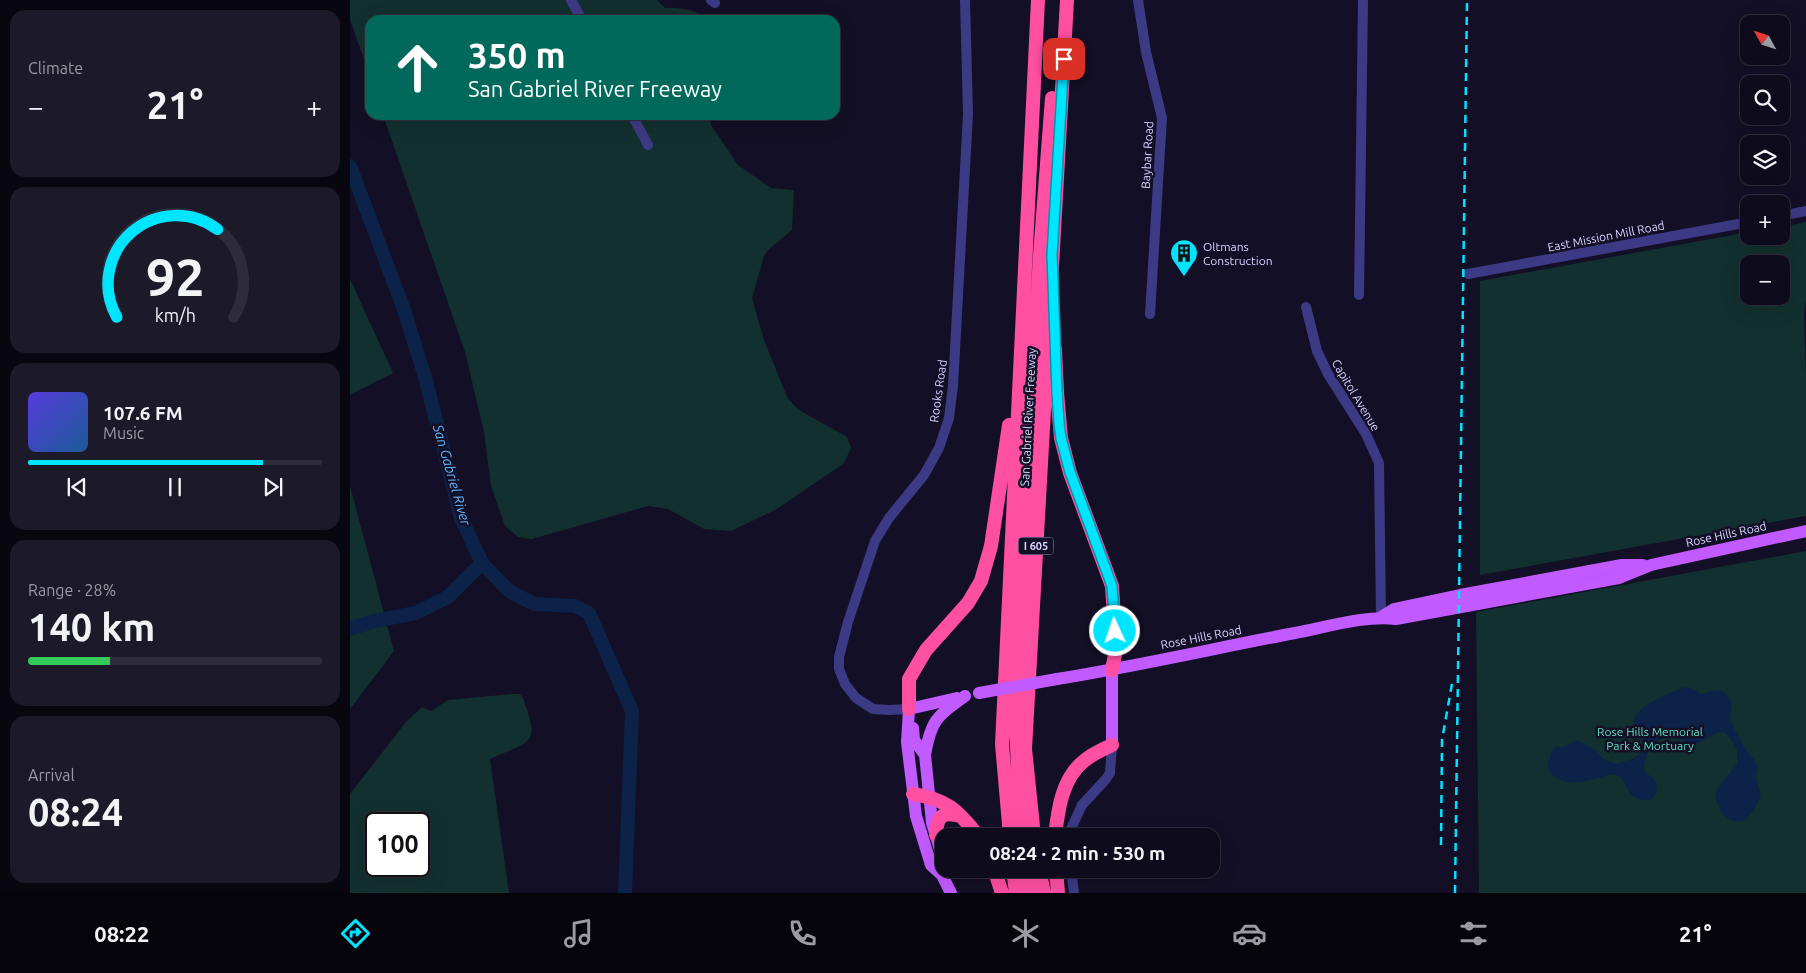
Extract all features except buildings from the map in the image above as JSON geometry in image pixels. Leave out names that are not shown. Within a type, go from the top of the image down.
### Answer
[{"type":"highway","name":"San Gabriel River Freeway","points":[[1009,828],[1002,744],[1038,0]]},
{"type":"highway","points":[[1014,471],[1024,452],[1047,0]]},
{"type":"highway","points":[[1022,828],[1016,729],[1017,667],[1040,255],[1058,0]]},
{"type":"highway","name":"San Gabriel River Freeway","points":[[1033,828],[1024,749],[1067,0]]},
{"type":"highway","points":[[1052,255],[1057,392],[1061,438],[1070,472],[1112,586],[1116,649],[1112,670]]},
{"type":"highway","points":[[909,709],[909,679],[926,650],[968,603],[981,581],[991,546],[1021,340]]},
{"type":"highway","points":[[1056,828],[1065,788],[1073,771],[1083,761],[1112,745]]},
{"type":"highway","points":[[913,794],[929,796],[953,807],[971,828]]},
{"type":"highway","points":[[937,828],[939,819],[944,815],[950,813],[961,816]]},
{"type":"highway","points":[[997,878],[1002,893]]},
{"type":"highway","points":[[1028,878],[1030,893]]},
{"type":"highway","points":[[1041,878],[1044,893]]},
{"type":"highway","points":[[1057,878],[1058,893]]},
{"type":"highway","points":[[1015,881],[1024,893]]},
{"type":"main road","name":"Rose Hills Road","points":[[909,709],[979,693],[1112,670],[1223,646],[1381,617],[1396,619],[1619,578],[1651,565],[1804,533]]},
{"type":"main road","points":[[1112,670],[1112,745]]},
{"type":"main road","points":[[935,832],[932,823],[925,755],[929,732],[937,718],[965,696]]},
{"type":"main road","points":[[909,709],[912,717],[914,740],[925,755]]},
{"type":"main road","points":[[909,709],[907,742],[916,816],[931,865],[935,869]]},
{"type":"main road","points":[[944,878],[951,893]]},
{"type":"street","points":[[571,0],[579,15]]},
{"type":"street","name":"Rooks Road","points":[[909,709],[890,710],[873,708],[856,698],[844,684],[839,669],[839,657],[848,622],[875,541],[889,518],[924,475],[939,448],[949,418],[954,386],[968,114],[965,0]]},
{"type":"street","name":"Baybar Road","points":[[1138,0],[1146,52],[1162,118],[1150,314]]},
{"type":"street","points":[[1359,296],[1363,0]]},
{"type":"street","points":[[635,120],[648,145]]},
{"type":"street","points":[[1790,214],[1806,211]]},
{"type":"street","name":"East Mission Mill Road","points":[[1468,274],[1740,224]]},
{"type":"street","name":"Capitol Avenue","points":[[1306,307],[1317,351],[1328,374],[1366,434],[1379,464],[1381,617]]},
{"type":"street","points":[[1071,828],[1082,804],[1110,773],[1112,745]]},
{"type":"street","points":[[1072,878],[1074,893]]},
{"type":"green space","points":[[350,0],[657,0],[665,8],[692,11],[700,15],[365,15],[365,62],[350,19]]},
{"type":"green space","points":[[385,120],[710,120],[711,125],[738,165],[771,188],[794,190],[792,230],[769,249],[764,256],[752,298],[764,340],[788,399],[799,410],[847,437],[851,448],[844,463],[777,509],[731,531],[704,529],[668,509],[648,506],[532,539],[518,537],[505,526],[491,486],[484,432],[465,352]]},
{"type":"green space","points":[[1806,222],[1806,300],[1804,312],[1806,516],[1480,575],[1480,281],[1740,234],[1740,245],[1790,245],[1790,225]]},
{"type":"green space","points":[[350,279],[393,373],[350,395]]},
{"type":"green space","points":[[350,486],[394,651],[350,709]]},
{"type":"green space","name":"Rose Hills Memorial Park & Mortuary","points":[[1806,551],[1806,893],[1479,893],[1476,612]]},
{"type":"green space","points":[[512,694],[522,696],[531,724],[529,739],[524,744],[490,759],[509,893],[350,893],[350,794],[406,722],[422,707],[431,711],[448,700]]},
{"type":"water","points":[[1684,687],[1693,689],[1701,694],[1718,690],[1725,693],[1730,699],[1732,706],[1730,717],[1733,726],[1758,769],[1756,778],[1761,795],[1757,805],[1747,819],[1739,822],[1730,820],[1722,814],[1715,798],[1717,789],[1737,764],[1737,749],[1730,738],[1723,732],[1719,732],[1698,743],[1689,743],[1672,737],[1666,737],[1655,742],[1648,753],[1644,765],[1644,771],[1654,780],[1657,787],[1652,799],[1642,800],[1636,798],[1631,794],[1620,777],[1614,775],[1580,782],[1568,782],[1557,778],[1550,771],[1548,762],[1555,747],[1564,747],[1577,740],[1595,750],[1605,760],[1616,764],[1632,759],[1641,753],[1644,744],[1635,728],[1635,716],[1653,701]]},
{"type":"waterway","name":"San Gabriel River","points":[[350,166],[404,310],[425,377],[461,518],[482,563],[509,591],[534,604],[575,606],[589,613],[632,711],[625,893]]},
{"type":"waterway","points":[[350,629],[374,621],[416,613],[448,597],[482,563]]},
{"type":"railway","points":[[1455,893],[1467,0]]},
{"type":"railway","points":[[1441,845],[1442,740],[1453,678]]},
{"type":"place","name":"Oltmans Construction","points":[[1184,277]]},
{"type":"route","points":[[1064,59],[1052,255],[1059,423],[1070,472],[1112,586],[1115,631]]}]
